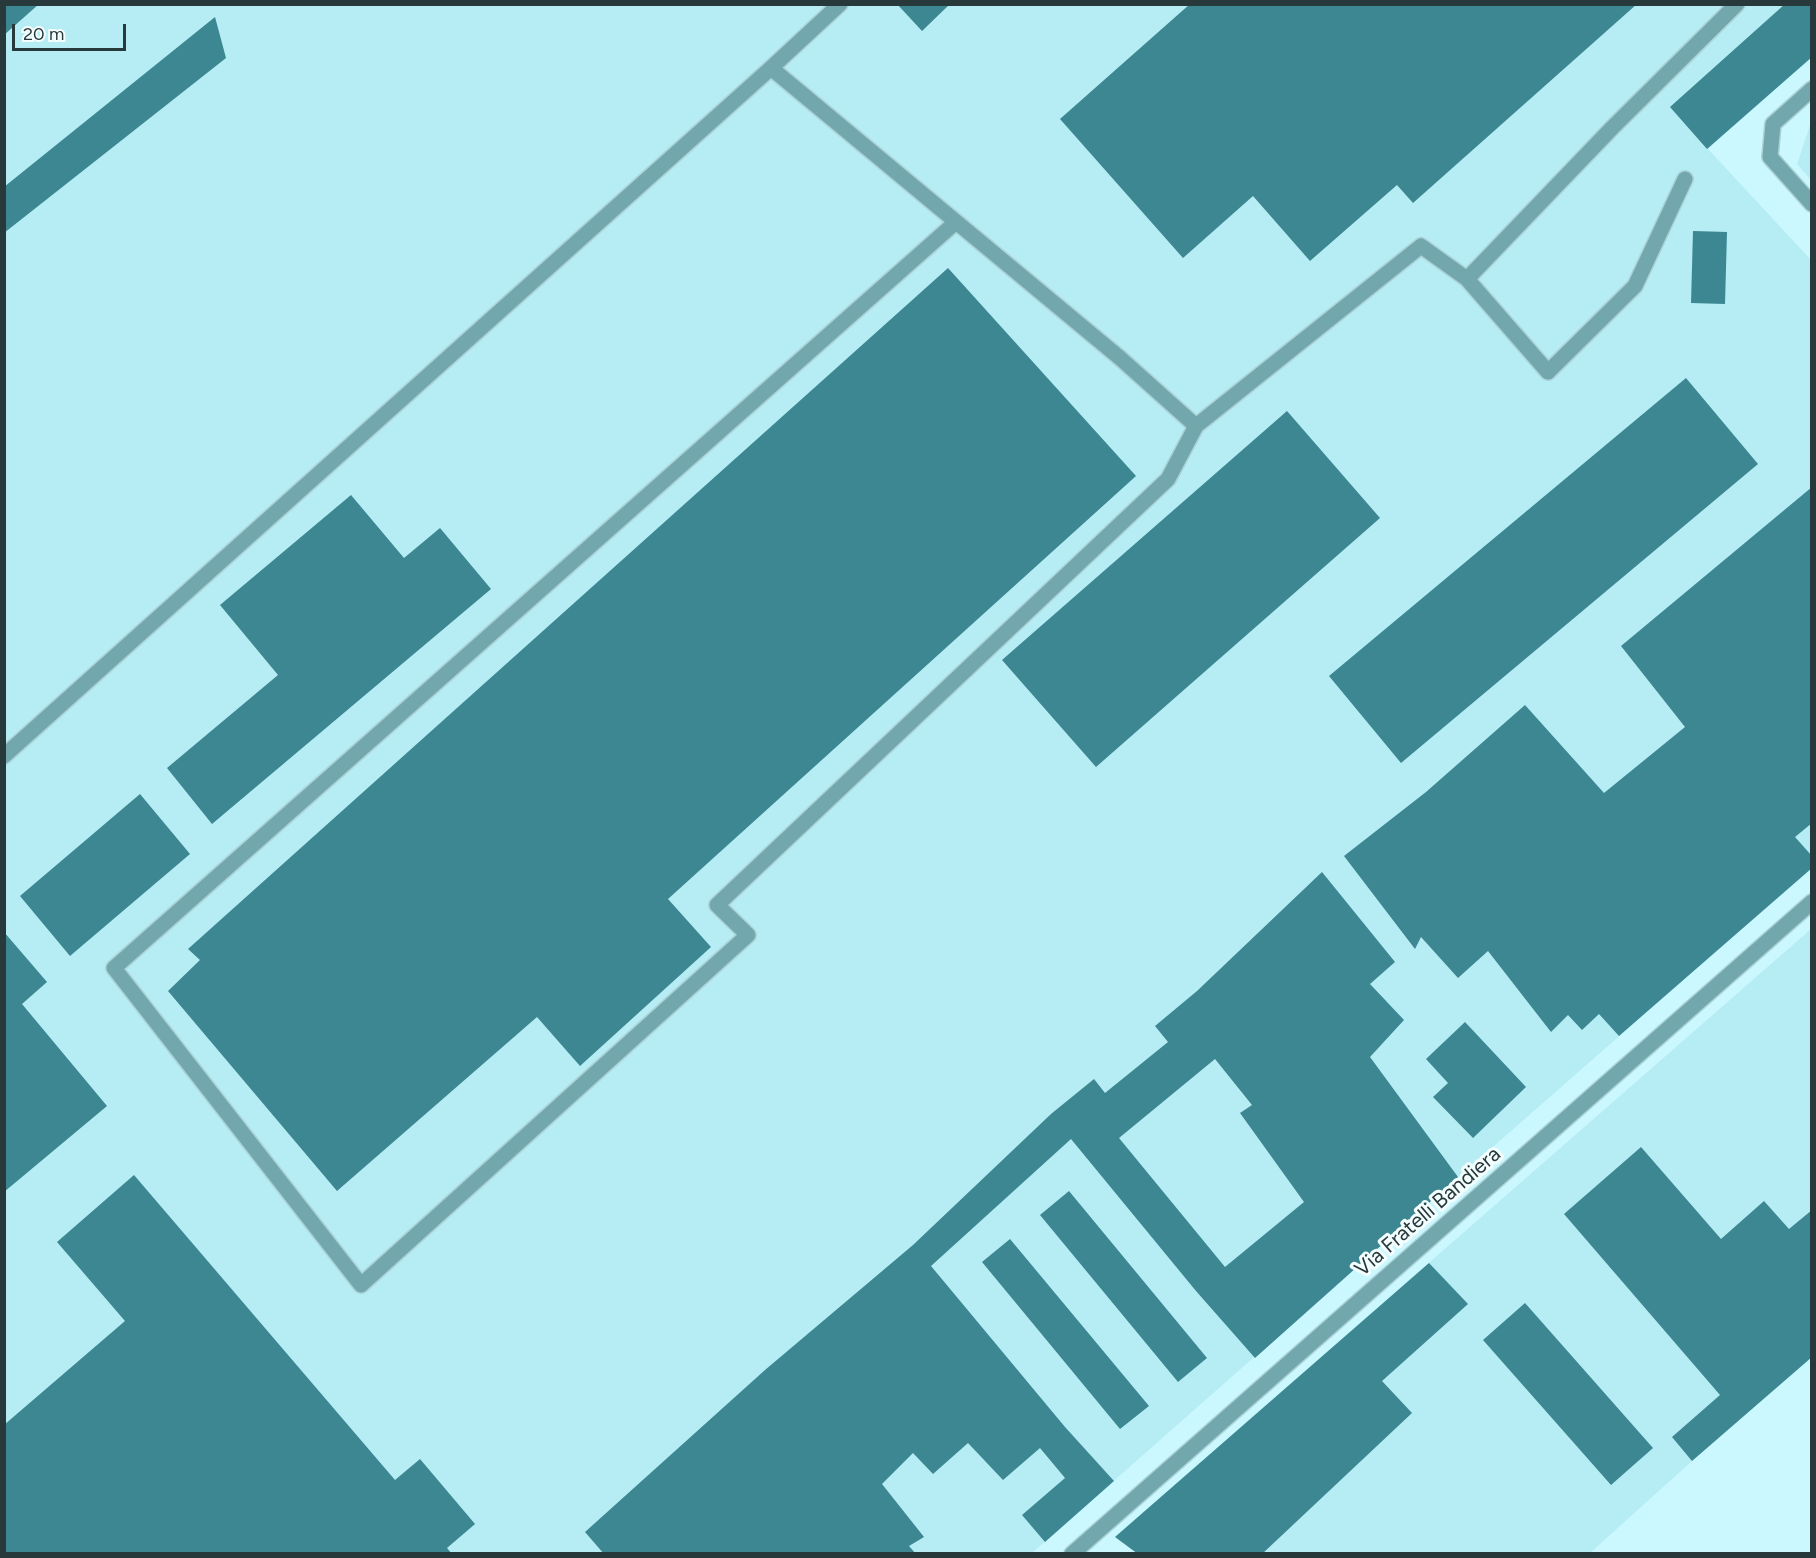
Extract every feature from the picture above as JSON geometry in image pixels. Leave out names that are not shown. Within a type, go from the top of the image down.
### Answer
[{"type":"street","points":[[4,756],[840,4]]},
{"type":"street","points":[[1467,279],[1612,128],[1737,4]]},
{"type":"street","points":[[771,68],[1120,358],[1196,426]]},
{"type":"street","points":[[1812,89],[1773,124],[1770,157],[1812,204]]},
{"type":"street","points":[[956,222],[114,968],[361,1285],[748,935],[717,905],[1168,479],[1196,426],[1421,246],[1467,279],[1548,372],[1635,286],[1685,179]]},
{"type":"street","name":"Via Fratelli Bandiera","points":[[1072,1554],[1812,902]]},
{"type":"shaded area","points":[[5,5],[1811,5],[1811,57],[1708,149],[1811,260],[1811,868],[1032,1553],[5,1554]]},
{"type":"shaded area","points":[[1811,122],[1811,180],[1797,164]]},
{"type":"shaded area","points":[[1811,929],[1811,1357],[1590,1553],[1138,1554],[1115,1537]]},
{"type":"building","points":[[4,4],[39,4],[4,35]]},
{"type":"building","points":[[897,4],[950,4],[922,31]]},
{"type":"building","points":[[1190,4],[1637,4],[1413,203],[1397,185],[1310,261],[1253,196],[1183,258],[1060,119]]},
{"type":"building","points":[[1785,4],[1812,4],[1812,57],[1707,149],[1670,107]]},
{"type":"building","points":[[215,17],[226,58],[4,233],[4,187]]},
{"type":"building","points":[[1693,231],[1727,232],[1725,304],[1691,303]]},
{"type":"building","points":[[948,268],[1136,476],[668,899],[711,947],[580,1066],[537,1017],[337,1191],[168,991],[200,960],[188,949]]},
{"type":"building","points":[[1686,378],[1758,464],[1401,763],[1329,676]]},
{"type":"building","points":[[1287,411],[1380,518],[1096,767],[1002,660]]},
{"type":"building","points":[[1812,487],[1812,823],[1795,837],[1812,856],[1812,868],[1619,1036],[1599,1014],[1582,1030],[1568,1015],[1551,1032],[1488,951],[1458,978],[1421,937],[1415,949],[1344,856],[1426,792],[1525,705],[1604,793],[1685,727],[1621,646]]},
{"type":"building","points":[[351,495],[404,558],[440,528],[491,589],[212,824],[167,768],[278,675],[220,605]]},
{"type":"building","points":[[140,794],[190,854],[70,956],[20,896]]},
{"type":"building","points":[[1322,872],[1395,962],[1370,984],[1404,1020],[1370,1057],[1458,1177],[1255,1358],[1196,1291],[1071,1139],[931,1266],[1065,1427],[1114,1481],[1045,1542],[1022,1515],[1065,1478],[1040,1448],[1003,1480],[968,1443],[933,1474],[913,1453],[882,1484],[924,1537],[909,1546],[916,1554],[604,1554],[585,1532],[765,1370],[913,1245],[1051,1114],[1094,1079],[1105,1093],[1168,1042],[1155,1026],[1197,991]],"holes":[[[1215,1059],[1252,1105],[1240,1113],[1304,1202],[1225,1267],[1119,1138]]]},
{"type":"building","points":[[4,932],[47,982],[22,1004],[107,1106],[4,1192]]},
{"type":"building","points":[[1465,1022],[1526,1087],[1473,1138],[1433,1097],[1448,1083],[1426,1059]]},
{"type":"building","points":[[1641,1147],[1721,1239],[1764,1201],[1789,1229],[1812,1210],[1812,1357],[1692,1461],[1672,1437],[1720,1395],[1564,1214]]},
{"type":"building","points":[[134,1175],[395,1480],[420,1459],[475,1524],[447,1548],[452,1554],[4,1554],[4,1425],[125,1321],[57,1242]]},
{"type":"building","points":[[1069,1191],[1207,1358],[1178,1382],[1040,1215]]},
{"type":"building","points":[[1010,1239],[1149,1406],[1120,1429],[982,1262]]},
{"type":"building","points":[[1429,1263],[1468,1304],[1382,1381],[1412,1413],[1262,1554],[1138,1554],[1115,1537]]},
{"type":"building","points":[[1525,1303],[1653,1448],[1611,1485],[1483,1340]]}]
